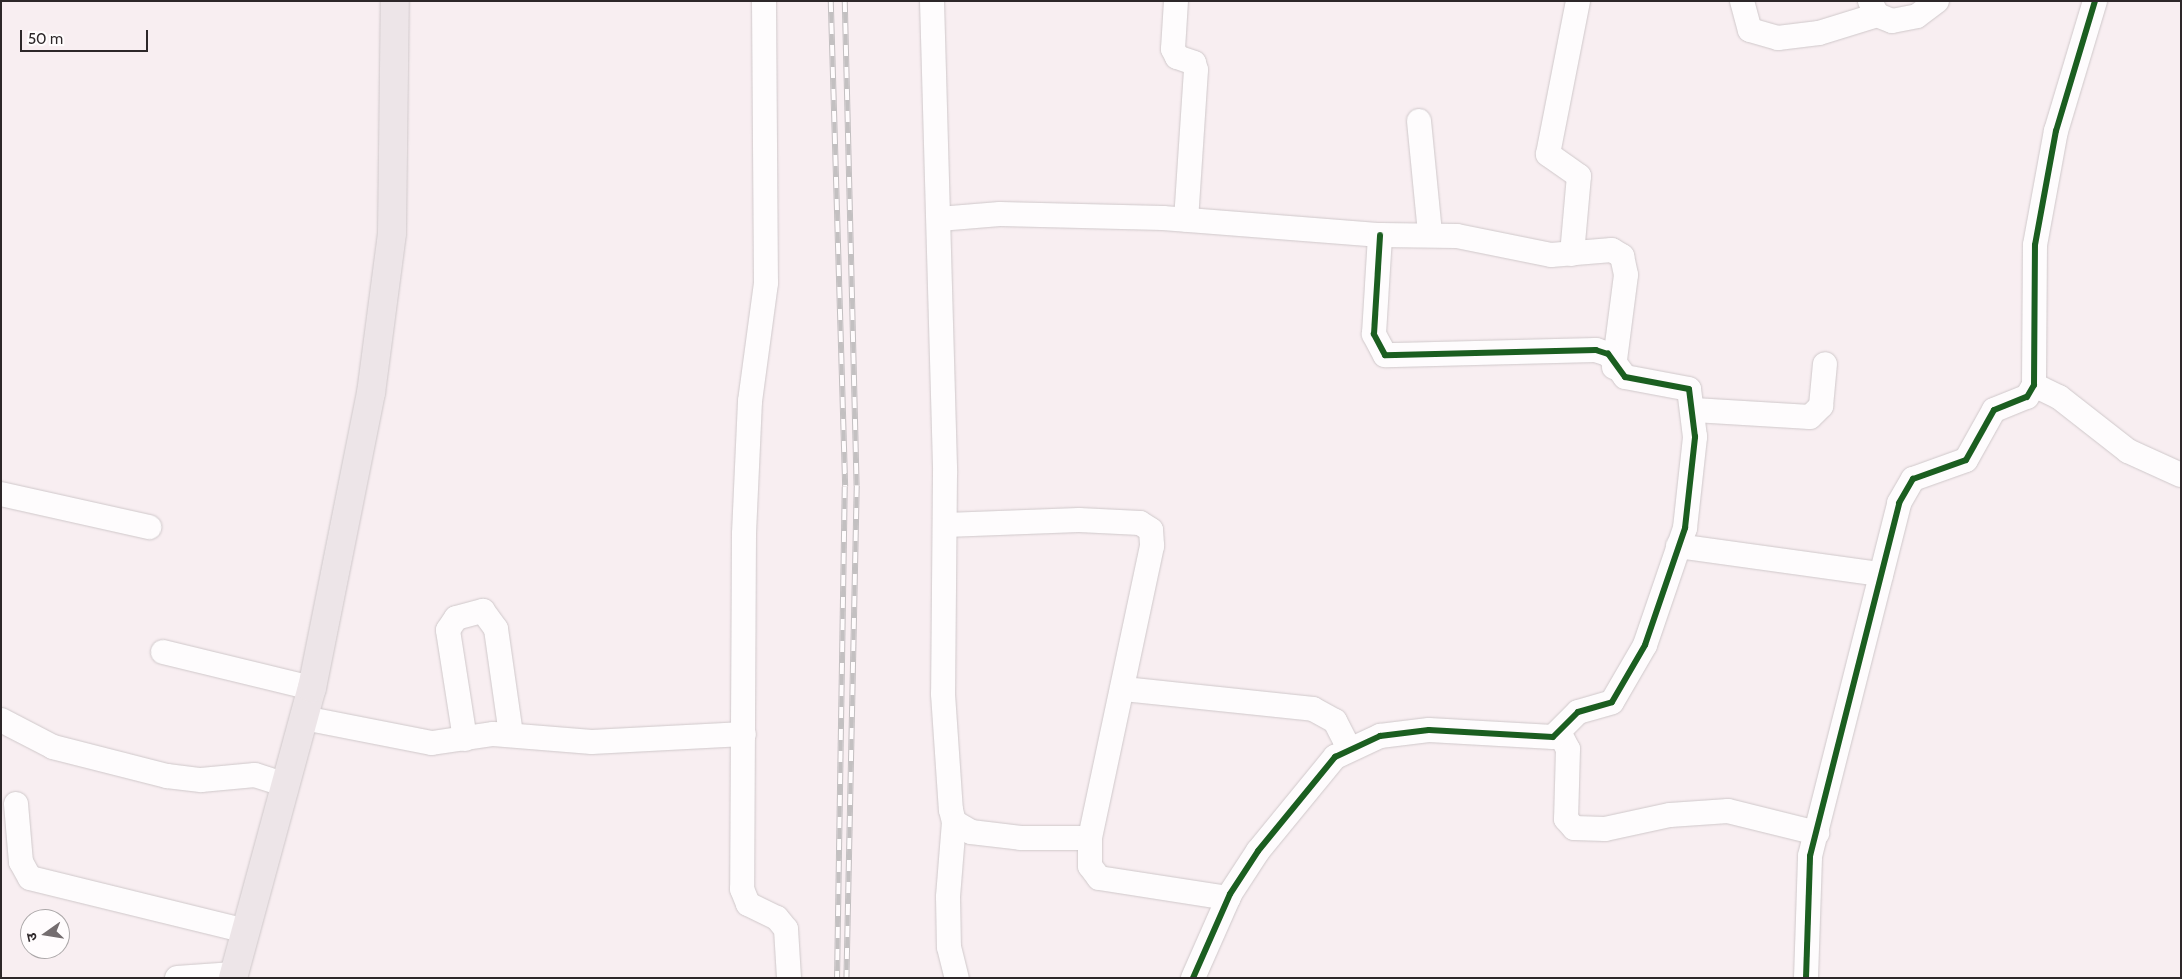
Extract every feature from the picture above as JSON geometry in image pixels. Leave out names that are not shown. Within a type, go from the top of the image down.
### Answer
[{"type":"main road","points":[[233,976],[312,688],[371,393],[392,233],[395,1]]},
{"type":"street","points":[[764,1],[766,283],[749,430],[742,890],[748,904],[777,918],[786,929],[789,978]]},
{"type":"street","points":[[932,1],[946,525],[942,694],[954,822],[948,917],[949,947],[957,978]]},
{"type":"street","points":[[1176,1],[1174,54],[1192,60],[1196,70],[1186,220]]},
{"type":"street","points":[[1572,254],[1579,176],[1548,154],[1578,1]]},
{"type":"street","points":[[1742,1],[1750,30],[1778,38],[1819,33],[1874,8],[1902,20],[1937,1]]},
{"type":"street","points":[[1806,978],[1806,886],[1816,833],[1881,574],[1906,487],[1925,473],[1966,460],[1994,410],[2028,397],[2034,385],[2036,244],[2056,131],[2095,1]]},
{"type":"street","points":[[1420,121],[1430,234]]},
{"type":"street","points":[[939,219],[1010,214],[1186,220],[1380,235],[1430,234],[1551,255],[1612,250],[1624,261],[1614,367]]},
{"type":"street","points":[[1193,978],[1228,898],[1258,851],[1335,756],[1349,748],[1380,736],[1429,730],[1537,740],[1560,734],[1578,712],[1606,705],[1618,696],[1645,645],[1678,546],[1690,500],[1694,410],[1692,393],[1683,386],[1632,379],[1614,367],[1608,354],[1596,350],[1385,355],[1374,334],[1380,235]]},
{"type":"street","points":[[1694,410],[1810,417],[1821,406],[1825,364]]},
{"type":"street","points":[[2034,385],[2059,397],[2128,451],[2181,475]]},
{"type":"street","points":[[1,494],[149,527]]},
{"type":"street","points":[[946,525],[1025,519],[1147,526],[1152,546],[1124,689],[1090,838],[1090,866],[1099,878],[1228,898]]},
{"type":"street","points":[[1678,546],[1881,574]]},
{"type":"street","points":[[465,739],[448,630],[456,618],[483,611],[496,629],[511,734]]},
{"type":"street","points":[[163,652],[312,688]]},
{"type":"street","points":[[1124,689],[1314,709],[1335,722],[1349,748]]},
{"type":"street","points":[[304,718],[422,743],[511,734],[592,742],[744,734]]},
{"type":"street","points":[[1,720],[53,747],[150,772],[201,780],[255,775],[286,785]]},
{"type":"street","points":[[1560,734],[1568,758],[1566,819],[1574,828],[1605,829],[1670,816],[1728,810],[1816,833]]},
{"type":"street","points":[[16,804],[20,851],[30,878],[246,931]]},
{"type":"street","points":[[954,822],[971,832],[990,835],[1090,838]]},
{"type":"street","points":[[178,978],[233,976]]},
{"type":"railway","points":[[831,1],[845,487],[837,978]]},
{"type":"railway","points":[[845,1],[857,486],[847,978]]},
{"type":"cycle path","points":[[1806,978],[1810,856],[1899,503],[1913,479],[1966,460],[1994,410],[2027,397],[2034,385],[2035,245],[2056,131],[2095,1]]},
{"type":"cycle path","points":[[1193,978],[1230,894],[1258,851],[1335,757],[1380,736],[1429,730],[1553,737],[1578,712],[1612,702],[1645,645],[1685,528],[1695,437],[1689,389],[1625,377],[1608,354],[1596,350],[1385,355],[1374,334],[1380,235]]}]
